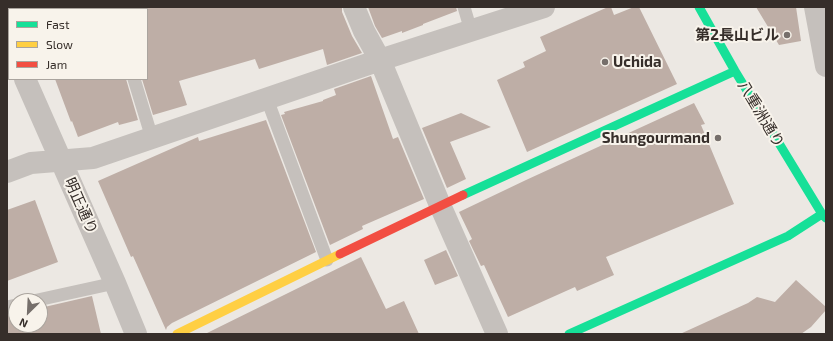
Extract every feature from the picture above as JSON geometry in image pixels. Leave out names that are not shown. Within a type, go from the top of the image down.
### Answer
[{"type":"street","points":[[354,7],[364,31],[380,60],[440,205],[496,334]]},
{"type":"street","points":[[7,172],[31,163],[93,158],[380,60],[544,7]]},
{"type":"street","name":"八重洲通り","points":[[699,7],[735,71],[825,213]]},
{"type":"street","points":[[815,7],[826,66]]},
{"type":"street","points":[[177,334],[440,205],[735,71]]},
{"type":"street","name":"明正通り","points":[[24,80],[115,282],[136,334]]},
{"type":"street","points":[[569,334],[788,236],[825,213]]},
{"type":"lane","points":[[464,7],[471,31]]},
{"type":"lane","points":[[134,80],[152,138]]},
{"type":"lane","points":[[266,99],[327,260]]},
{"type":"lane","points":[[48,298],[115,282]]},
{"type":"building","points":[[342,7],[342,12],[352,36],[362,53],[327,65],[323,49],[259,69],[255,59],[179,81],[187,105],[153,115],[142,80],[148,80],[147,8]]},
{"type":"building","points":[[368,7],[456,7],[457,11],[402,33],[402,31],[382,38],[375,26]]},
{"type":"building","points":[[611,7],[614,15],[634,7],[639,7],[677,84],[527,152],[497,80],[525,67],[523,62],[546,51],[540,37]]},
{"type":"building","points":[[756,7],[796,7],[801,41],[779,45]]},
{"type":"building","points":[[371,76],[393,139],[398,137],[424,199],[362,226],[363,229],[330,245],[281,115],[285,114],[284,112],[323,101],[336,95],[334,89]]},
{"type":"building","points":[[55,80],[126,80],[138,120],[119,125],[118,122],[78,137],[72,121],[71,122]]},
{"type":"building","points":[[694,103],[705,124],[701,125],[734,204],[606,257],[614,275],[577,291],[575,287],[508,317],[484,265],[481,266],[469,241],[472,239],[459,212]]},
{"type":"building","points":[[461,113],[491,127],[450,142],[466,179],[447,188],[422,128]]},
{"type":"building","points":[[266,120],[316,252],[172,323],[166,330],[133,256],[131,257],[98,181],[198,137],[199,141]]},
{"type":"building","points":[[35,200],[58,262],[7,281],[7,210]]},
{"type":"building","points":[[446,250],[458,276],[435,285],[424,260]]},
{"type":"building","points":[[361,257],[386,309],[404,301],[419,334],[205,334]]},
{"type":"building","points":[[796,280],[826,307],[826,310],[811,327],[801,334],[680,334],[748,303],[757,297],[775,302]]},
{"type":"building","points":[[92,296],[101,334],[7,334],[8,316],[8,333],[48,333],[48,306]]},
{"type":"traffic: fast","points":[[699,7],[735,71],[822,214],[826,218]]},
{"type":"traffic: fast","points":[[463,195],[735,71]]},
{"type":"traffic: fast","points":[[569,334],[788,236],[822,214]]},
{"type":"traffic: slow","points":[[177,334],[340,254]]},
{"type":"traffic: jam","points":[[340,254],[463,195]]},
{"type":"place","name":"第2長山ビル","points":[[787,35]]},
{"type":"place","name":"Uchida","points":[[605,62]]},
{"type":"place","name":"Shungourmand","points":[[718,138]]}]
